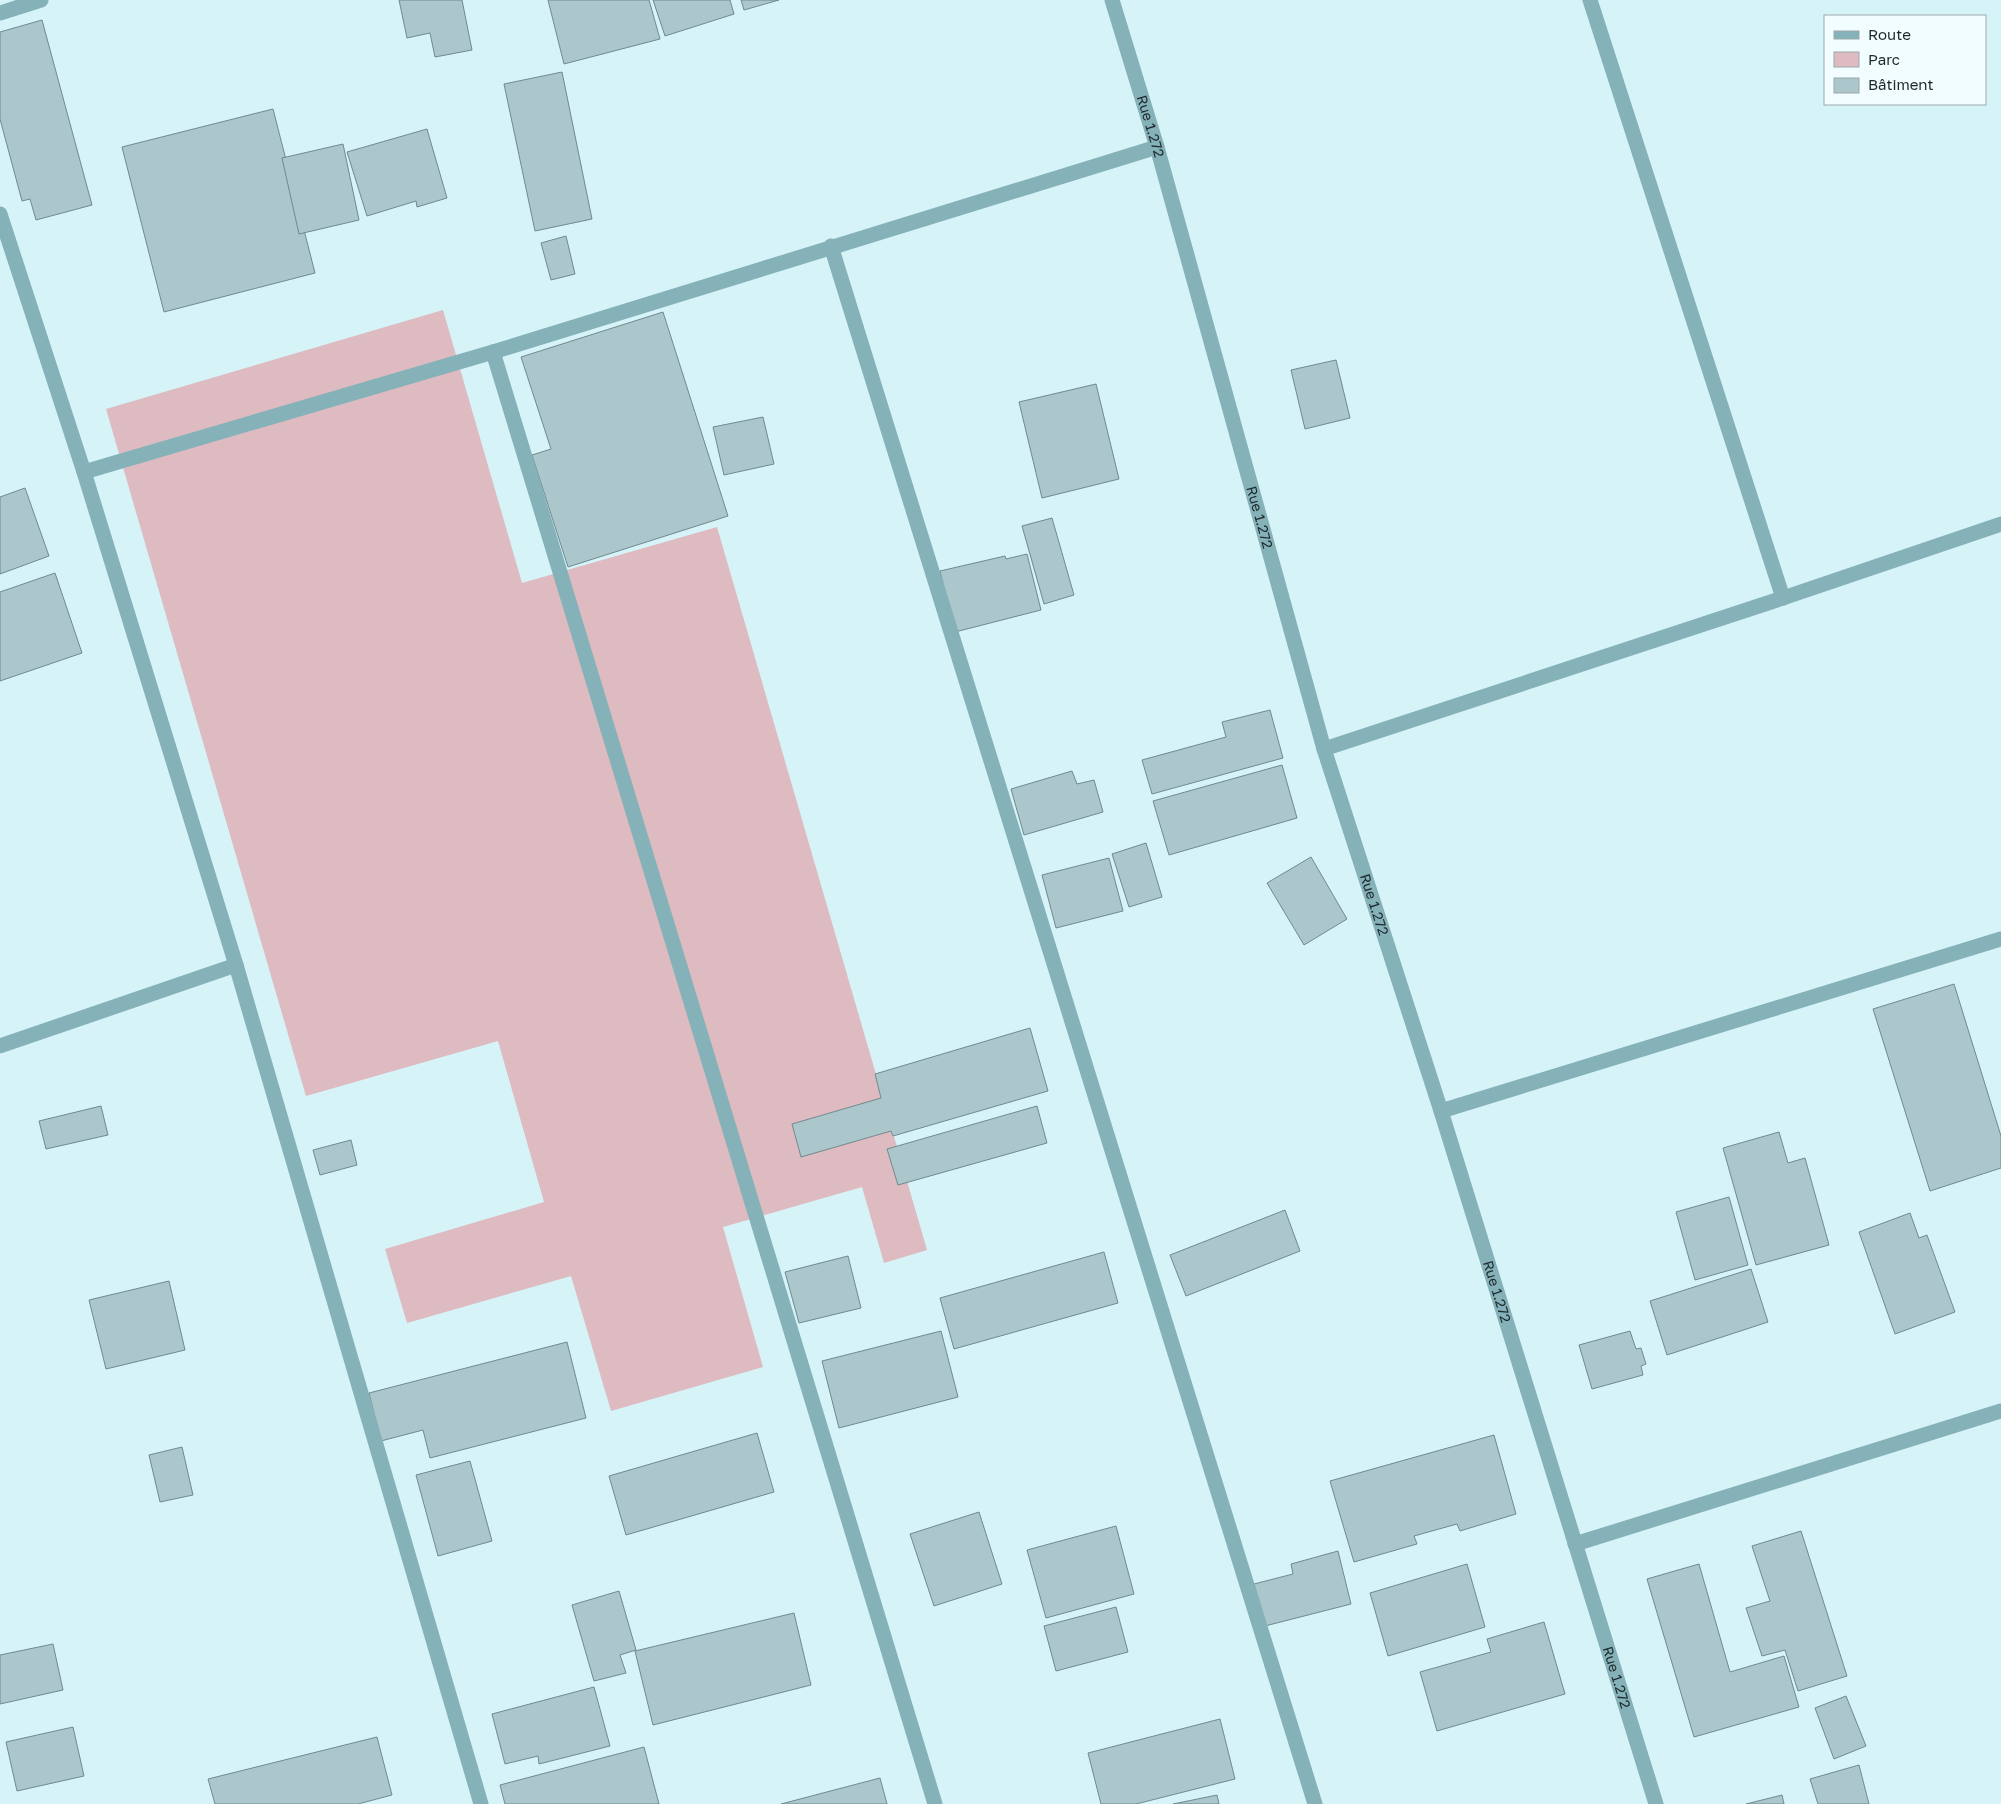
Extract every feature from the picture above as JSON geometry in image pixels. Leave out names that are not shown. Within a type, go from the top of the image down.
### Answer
[{"type":"street","points":[[0,13],[41,0]]},
{"type":"street","name":"Rue 1.272","points":[[1112,0],[1157,147],[1324,749],[1441,1111],[1656,1804]]},
{"type":"street","points":[[1590,0],[1783,598]]},
{"type":"street","points":[[84,472],[493,352],[831,246],[1157,147]]},
{"type":"street","points":[[0,214],[84,472],[236,966],[480,1804]]},
{"type":"street","points":[[831,246],[1315,1804]]},
{"type":"street","points":[[493,352],[934,1804]]},
{"type":"street","points":[[1324,749],[2001,524]]},
{"type":"street","points":[[1441,1111],[2001,939]]},
{"type":"street","points":[[0,1046],[236,966]]},
{"type":"street","points":[[1575,1544],[2001,1411]]},
{"type":"green space","points":[[443,310],[522,583],[717,527],[927,1250],[884,1263],[862,1187],[723,1227],[763,1367],[611,1411],[571,1276],[407,1323],[385,1249],[544,1202],[498,1041],[306,1096],[106,409]]},
{"type":"building","points":[[399,0],[462,0],[472,50],[435,57],[430,33],[407,38]]},
{"type":"building","points":[[548,0],[649,0],[660,39],[564,64]]},
{"type":"building","points":[[653,0],[730,0],[734,14],[665,36]]},
{"type":"building","points":[[741,0],[779,0],[744,10]]},
{"type":"building","points":[[42,20],[92,205],[36,220],[30,199],[22,201],[0,119],[0,32]]},
{"type":"building","points":[[562,72],[592,219],[535,231],[504,84]]},
{"type":"building","points":[[273,109],[315,273],[164,312],[122,147]]},
{"type":"building","points":[[427,129],[447,198],[417,207],[416,201],[367,216],[347,152]]},
{"type":"building","points":[[343,144],[359,220],[299,234],[282,158]]},
{"type":"building","points":[[566,236],[575,274],[551,280],[541,243]]},
{"type":"building","points":[[663,312],[728,516],[568,567],[532,455],[551,449],[521,357]]},
{"type":"building","points":[[1336,360],[1350,418],[1305,429],[1291,370]]},
{"type":"building","points":[[1096,384],[1119,479],[1042,498],[1019,402]]},
{"type":"building","points":[[763,417],[774,464],[724,475],[713,427]]},
{"type":"building","points":[[25,488],[49,556],[0,574],[0,497]]},
{"type":"building","points":[[1052,518],[1074,595],[1044,604],[1022,526]]},
{"type":"building","points":[[1027,554],[1041,610],[955,632],[940,571],[1005,556],[1006,559]]},
{"type":"building","points":[[55,573],[82,653],[0,681],[0,592]]},
{"type":"building","points":[[1270,710],[1283,758],[1152,794],[1142,760],[1226,737],[1222,722]]},
{"type":"building","points":[[1282,765],[1297,818],[1169,855],[1153,801]]},
{"type":"building","points":[[1072,771],[1077,784],[1094,780],[1103,812],[1024,835],[1011,789]]},
{"type":"building","points":[[1146,843],[1162,897],[1129,907],[1112,854]]},
{"type":"building","points":[[1311,857],[1347,919],[1304,945],[1267,883]]},
{"type":"building","points":[[1109,858],[1123,911],[1056,928],[1042,875]]},
{"type":"building","points":[[1954,984],[2001,1136],[2001,1168],[1930,1191],[1873,1009]]},
{"type":"building","points":[[1030,1028],[1048,1091],[893,1136],[891,1131],[801,1157],[792,1124],[881,1098],[875,1074]]},
{"type":"building","points":[[101,1106],[108,1135],[46,1149],[39,1121]]},
{"type":"building","points":[[1037,1106],[1047,1143],[898,1185],[887,1149]]},
{"type":"building","points":[[1779,1132],[1788,1163],[1805,1158],[1829,1245],[1756,1265],[1723,1148]]},
{"type":"building","points":[[351,1140],[357,1165],[320,1175],[313,1150]]},
{"type":"building","points":[[1729,1197],[1748,1265],[1695,1280],[1676,1212]]},
{"type":"building","points":[[1285,1210],[1300,1251],[1186,1296],[1170,1255]]},
{"type":"building","points":[[1910,1213],[1919,1238],[1927,1235],[1955,1312],[1895,1334],[1859,1232]]},
{"type":"building","points":[[1104,1252],[1118,1303],[954,1349],[940,1298]]},
{"type":"building","points":[[848,1256],[861,1308],[799,1323],[785,1272]]},
{"type":"building","points":[[1751,1269],[1768,1322],[1667,1355],[1650,1301]]},
{"type":"building","points":[[169,1281],[185,1350],[106,1369],[89,1300]]},
{"type":"building","points":[[941,1331],[958,1397],[839,1428],[822,1361]]},
{"type":"building","points":[[1630,1331],[1636,1349],[1641,1348],[1646,1364],[1641,1366],[1643,1375],[1592,1389],[1579,1345]]},
{"type":"building","points":[[567,1342],[586,1418],[430,1458],[423,1430],[381,1441],[369,1393]]},
{"type":"building","points":[[757,1433],[774,1492],[626,1535],[609,1476]]},
{"type":"building","points":[[1494,1435],[1516,1514],[1460,1531],[1457,1524],[1414,1536],[1417,1544],[1354,1562],[1330,1481]]},
{"type":"building","points":[[182,1447],[193,1495],[160,1502],[149,1455]]},
{"type":"building","points":[[470,1461],[492,1541],[438,1556],[416,1475]]},
{"type":"building","points":[[979,1512],[1002,1584],[934,1606],[910,1534]]},
{"type":"building","points":[[1116,1526],[1134,1594],[1046,1618],[1027,1550]]},
{"type":"building","points":[[1801,1531],[1847,1676],[1798,1691],[1785,1650],[1762,1656],[1746,1608],[1770,1601],[1752,1546]]},
{"type":"building","points":[[1338,1551],[1351,1604],[1265,1626],[1254,1584],[1293,1574],[1291,1564]]},
{"type":"building","points":[[1467,1564],[1485,1627],[1388,1656],[1370,1593]]},
{"type":"building","points":[[1699,1564],[1730,1672],[1784,1656],[1799,1707],[1694,1737],[1647,1579]]},
{"type":"building","points":[[619,1591],[636,1650],[620,1655],[626,1673],[594,1681],[572,1605]]},
{"type":"building","points":[[1116,1607],[1128,1652],[1056,1671],[1044,1626]]},
{"type":"building","points":[[794,1613],[811,1685],[653,1725],[635,1651]]},
{"type":"building","points":[[1544,1622],[1565,1694],[1437,1731],[1420,1672],[1491,1652],[1487,1639]]},
{"type":"building","points":[[53,1644],[63,1690],[0,1704],[0,1655]]},
{"type":"building","points":[[594,1687],[610,1746],[539,1764],[538,1756],[505,1764],[492,1714]]},
{"type":"building","points":[[1846,1696],[1866,1746],[1834,1759],[1815,1708]]},
{"type":"building","points":[[1220,1719],[1235,1779],[1136,1804],[1101,1804],[1088,1753]]},
{"type":"building","points":[[73,1727],[84,1776],[17,1791],[6,1742]]},
{"type":"building","points":[[377,1737],[392,1795],[358,1804],[215,1804],[208,1779]]},
{"type":"building","points":[[644,1747],[659,1804],[505,1804],[500,1785]]},
{"type":"building","points":[[1859,1765],[1869,1804],[1818,1804],[1810,1779]]},
{"type":"building","points":[[880,1778],[887,1804],[781,1804]]},
{"type":"building","points":[[1217,1795],[1219,1804],[1173,1804]]},
{"type":"building","points":[[1782,1795],[1784,1804],[1746,1804]]}]
